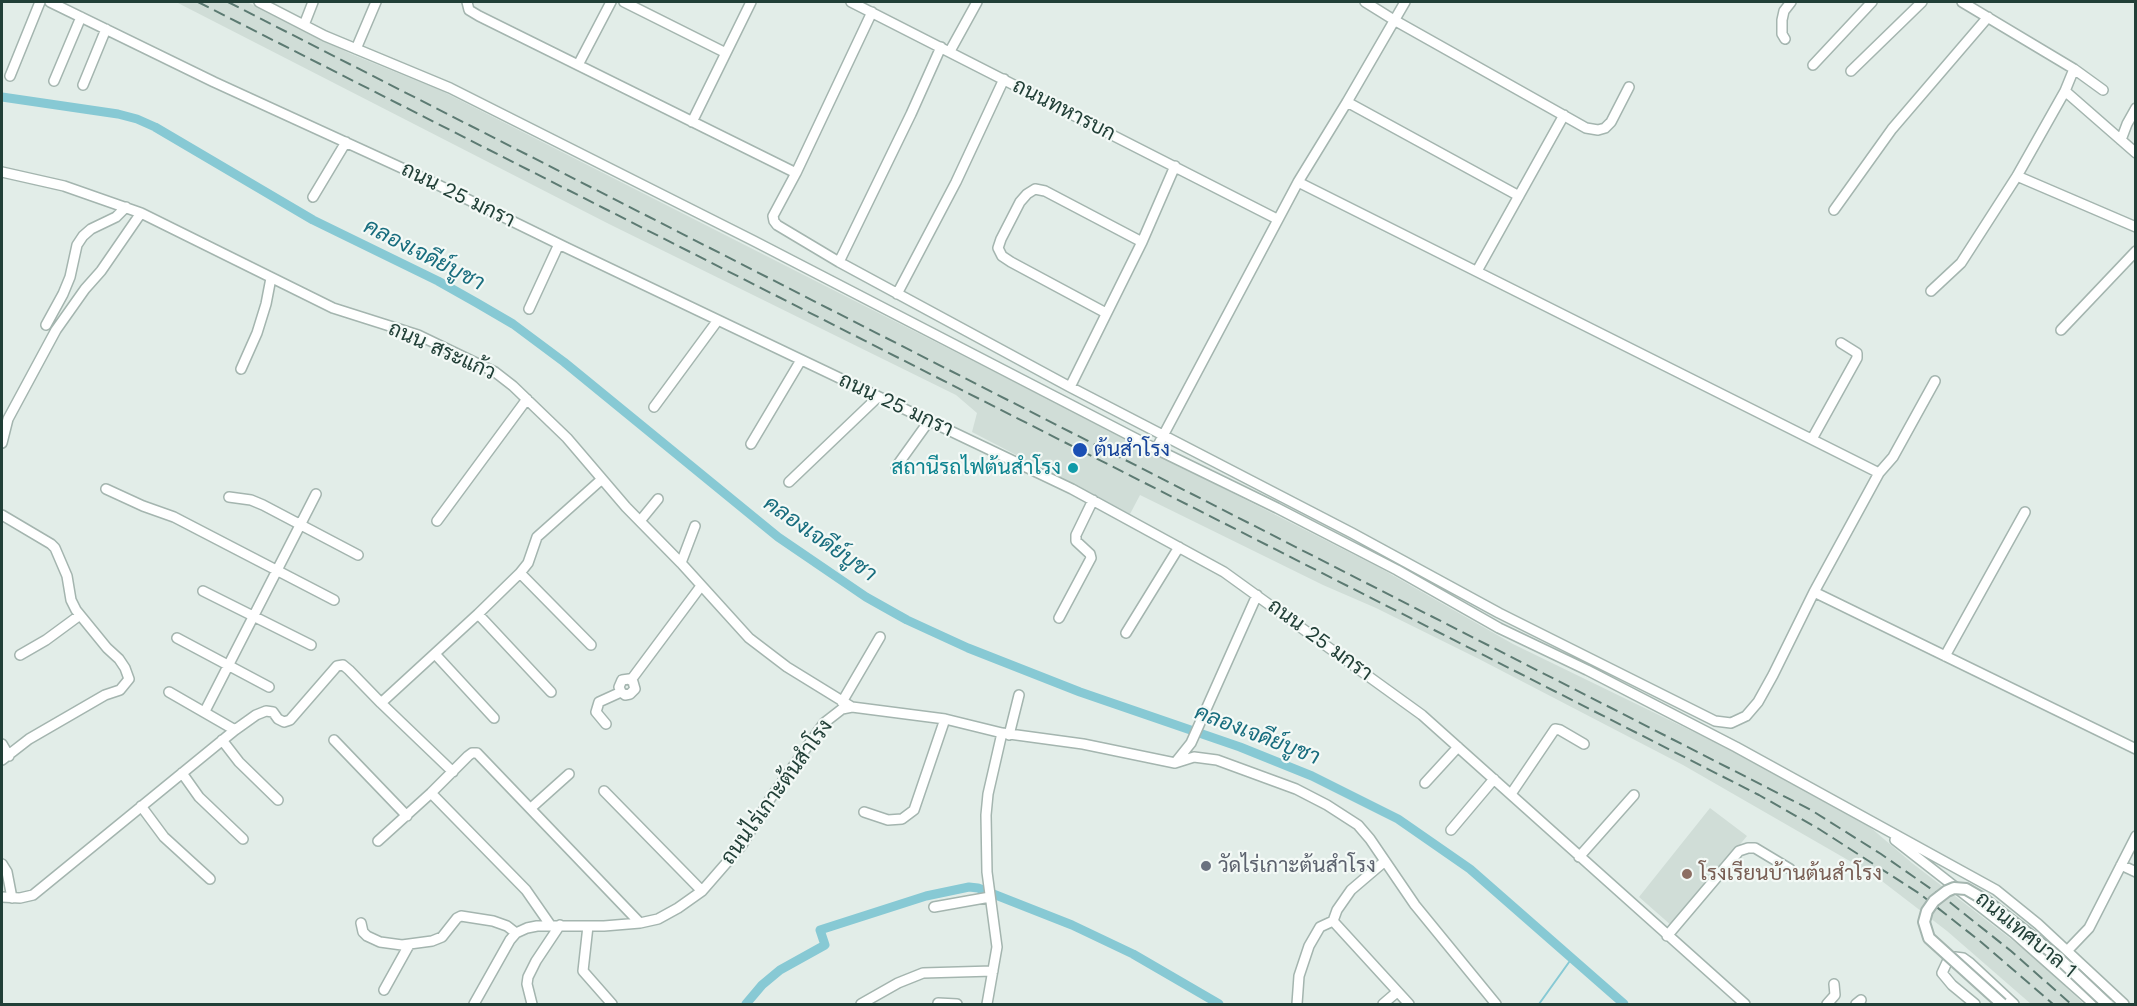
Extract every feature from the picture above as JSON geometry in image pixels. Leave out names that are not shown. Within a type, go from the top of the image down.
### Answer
[{"type":"street","points":[[10,76],[40,2]]},
{"type":"street","name":"ถนน 25 มกรา","points":[[50,2],[1093,500],[1224,572],[1400,698],[1511,794],[1745,1005]]},
{"type":"street","points":[[259,2],[356,49],[450,88],[754,241],[1387,565],[1499,628],[1736,747],[1996,890],[2038,924],[2124,1005]]},
{"type":"street","points":[[304,25],[313,2]]},
{"type":"street","points":[[356,49],[376,2]]},
{"type":"street","points":[[467,2],[469,10],[479,16],[796,173]]},
{"type":"street","points":[[578,65],[611,2]]},
{"type":"street","points":[[624,2],[726,53]]},
{"type":"street","points":[[693,122],[750,2]]},
{"type":"street","name":"ถนนทหารบก","points":[[851,2],[1277,219]]},
{"type":"street","points":[[838,262],[911,114],[946,49],[977,2]]},
{"type":"street","points":[[1365,2],[1586,128],[1598,130],[1605,128],[1611,122],[1629,87]]},
{"type":"street","points":[[1156,448],[1277,219],[1405,2]]},
{"type":"street","points":[[1785,39],[1782,34],[1782,20],[1784,11],[1791,2]]},
{"type":"street","points":[[1814,65],[1872,2]]},
{"type":"street","points":[[1851,70],[1922,2]]},
{"type":"street","points":[[1962,2],[2074,69],[2103,90]]},
{"type":"street","points":[[872,12],[796,173],[773,216],[777,225],[838,262],[1070,387],[1352,533],[1499,613],[1715,721],[1731,723],[1739,720],[1746,716],[1758,702],[1814,592],[1879,473],[1893,457],[1935,381]]},
{"type":"street","points":[[54,81],[81,17]]},
{"type":"street","points":[[1834,210],[1892,129],[1988,17]]},
{"type":"street","points":[[83,85],[106,29]]},
{"type":"street","points":[[1931,291],[1961,263],[2017,176],[2065,90],[2074,69]]},
{"type":"street","points":[[897,294],[956,182],[1004,80]]},
{"type":"street","points":[[2065,90],[2136,153]]},
{"type":"street","points":[[1347,102],[1519,196]]},
{"type":"street","points":[[2121,140],[2136,108]]},
{"type":"street","points":[[1477,271],[1564,115]]},
{"type":"street","points":[[313,197],[346,142]]},
{"type":"street","points":[[1070,387],[1142,242],[1175,166]]},
{"type":"street","points":[[2,172],[2,177]]},
{"type":"street","name":"ถนน สระแก้ว","points":[[2,172],[64,186],[141,213],[333,308],[418,335],[495,372],[567,438],[640,521],[762,650],[842,702],[852,707],[945,718],[1006,734],[1083,744],[1175,763]]},
{"type":"street","points":[[2017,176],[2136,227]]},
{"type":"street","points":[[1298,182],[1879,473]]},
{"type":"street","points":[[1107,313],[1002,256],[998,248],[1001,239],[1020,202],[1035,189],[1045,191],[1142,242]]},
{"type":"street","points":[[46,325],[63,294],[70,277],[77,245],[83,236],[91,229],[116,217],[126,207]]},
{"type":"street","points":[[2,443],[8,419],[56,330],[141,213]]},
{"type":"street","points":[[529,309],[559,244]]},
{"type":"street","points":[[2061,330],[2136,251]]},
{"type":"street","points":[[241,369],[263,313],[271,278]]},
{"type":"street","points":[[654,407],[718,320]]},
{"type":"street","points":[[1812,439],[1857,358],[1857,353],[1841,344]]},
{"type":"street","points":[[752,444],[801,360]]},
{"type":"street","points":[[789,482],[878,397]]},
{"type":"street","points":[[437,521],[527,399]]},
{"type":"street","points":[[896,467],[929,421]]},
{"type":"street","points":[[381,702],[520,573],[528,563],[537,537],[602,479]]},
{"type":"street","points":[[106,489],[174,517],[334,600]]},
{"type":"street","points":[[205,711],[316,494]]},
{"type":"street","points":[[229,497],[251,500],[358,555]]},
{"type":"street","points":[[640,521],[658,499]]},
{"type":"street","points":[[1059,618],[1090,558],[1090,554],[1076,541],[1076,535],[1093,500]]},
{"type":"street","points":[[1945,656],[2025,512]]},
{"type":"street","points":[[2,515],[55,548],[67,576],[70,600],[125,668],[129,679],[120,690],[98,700],[29,740],[5,758],[2,744]]},
{"type":"street","points":[[681,563],[695,526]]},
{"type":"street","points":[[1126,633],[1179,548]]},
{"type":"street","points":[[520,573],[591,645]]},
{"type":"street","points":[[606,724],[596,712],[597,704],[600,700],[621,692],[619,687],[622,680],[632,680],[701,586]]},
{"type":"street","points":[[202,591],[311,645]]},
{"type":"street","points":[[1814,592],[2136,749]]},
{"type":"street","points":[[1175,763],[1191,743],[1257,595]]},
{"type":"street","points":[[478,614],[551,692]]},
{"type":"street","points":[[20,655],[46,640],[80,615]]},
{"type":"street","points":[[842,702],[880,637]]},
{"type":"street","points":[[177,638],[269,687]]},
{"type":"street","points":[[435,654],[494,718]]},
{"type":"street","points":[[2,897],[20,898],[33,895],[222,740],[256,715],[266,711],[273,712],[278,719],[284,722],[290,720],[340,664],[349,670],[453,771]]},
{"type":"street","points":[[169,692],[235,730]]},
{"type":"street","points":[[987,1005],[997,947],[989,892],[986,849],[988,794],[1019,695]]},
{"type":"street","name":"ถนนไร่เกาะต้นสำโรง","points":[[516,933],[527,928],[640,924],[658,919],[678,908],[702,891],[742,845],[770,799],[824,723],[842,709],[852,707]]},
{"type":"street","points":[[864,812],[888,820],[902,819],[914,810],[945,718]]},
{"type":"street","points":[[1511,794],[1555,729],[1584,744]]},
{"type":"street","points":[[222,740],[239,762],[278,800]]},
{"type":"street","points":[[334,740],[407,816]]},
{"type":"street","points":[[1425,783],[1458,747]]},
{"type":"street","points":[[378,841],[432,793],[468,756],[477,753],[640,924]]},
{"type":"street","points":[[1175,763],[1194,758],[1217,760],[1296,789],[1358,825],[1415,906],[1496,1005]]},
{"type":"street","points":[[182,773],[199,796],[243,839]]},
{"type":"street","points":[[531,808],[569,774]]},
{"type":"street","points":[[1451,830],[1494,779]]},
{"type":"street","points":[[604,791],[614,804],[702,891]]},
{"type":"street","points":[[432,793],[526,890],[556,926],[528,977],[527,984],[532,1005]]},
{"type":"street","points":[[1579,857],[1634,795]]},
{"type":"street","points":[[141,806],[164,837],[210,879]]},
{"type":"street","points":[[1866,820],[1909,850],[2014,933],[2094,1005]]},
{"type":"street","points":[[2067,951],[2089,928],[2136,836]]},
{"type":"street","points":[[1667,936],[1739,851],[1755,848],[1790,869]]},
{"type":"street","points":[[1297,1005],[1299,976],[1309,946],[1320,927],[1333,921],[1337,910],[1351,890],[1385,861]]},
{"type":"street","points":[[2,864],[7,872],[12,898]]},
{"type":"street","points":[[2121,865],[2136,872]]},
{"type":"street","name":"ถนนเทศบาล 1","points":[[2002,1005],[1929,938],[1924,922],[1927,911],[1934,901],[1953,888],[1966,889],[1985,900],[2054,954],[2107,1005]]},
{"type":"street","points":[[934,907],[989,892]]},
{"type":"street","points":[[361,923],[363,932],[368,936],[392,944],[409,945],[442,937],[461,916],[493,921],[507,926],[516,933],[474,1005]]},
{"type":"street","points":[[1333,921],[1409,1005]]},
{"type":"street","points":[[588,926],[583,970],[612,1005]]},
{"type":"street","points":[[384,990],[409,945]]},
{"type":"street","points":[[1975,1005],[1952,986],[1942,973],[1948,960],[1955,957],[1963,958],[2014,1005]]},
{"type":"street","points":[[865,1004],[898,983],[923,974],[993,971]]},
{"type":"street","points":[[1832,1003],[1835,994],[1834,984]]},
{"type":"street","points":[[1383,1005],[1397,992]]},
{"type":"street","points":[[938,1003],[957,1005]]},
{"type":"shaded area","points":[[176,2],[247,2],[351,54],[442,91],[1380,568],[1513,644],[1733,751],[1864,822],[1912,863],[2033,956],[2084,1004],[2031,1004],[1947,931],[1874,875],[1683,765],[1479,659],[1140,495],[1130,514],[972,432],[977,413],[956,395],[609,224]]},
{"type":"shaded area","name":"โรงเรียนบ้านต้นสำโรง","points":[[1710,808],[1747,836],[1672,926],[1639,897]]},
{"type":"waterway","name":"คลองเจดีย์บูชา","points":[[2,97],[118,114],[137,119],[155,127],[313,220],[438,281],[513,324],[564,362],[778,537],[866,597],[907,620],[968,648],[1080,692],[1240,747],[1312,776],[1398,819],[1470,869],[1624,1004]]},
{"type":"waterway","points":[[746,1004],[762,985],[780,970],[825,945],[820,930],[926,896],[969,887],[978,888],[1072,925],[1133,954],[1219,1004]]},
{"type":"waterway","points":[[1539,1004],[1572,958]]},
{"type":"railway","points":[[198,2],[1759,795],[1819,829],[1920,894],[1981,942],[2053,1004]]},
{"type":"railway","points":[[228,2],[1811,810],[1881,854],[1947,900],[2011,951],[2071,1004]]},
{"type":"place","name":"ต้นสำโรง","points":[[1080,450]]},
{"type":"place","name":"สถานีรถไฟต้นสำโรง","points":[[1073,468]]},
{"type":"place","name":"วัดไร่เกาะต้นสำโรง","points":[[1206,866]]},
{"type":"place","name":"โรงเรียนบ้านต้นสำโรง","points":[[1687,874]]}]
